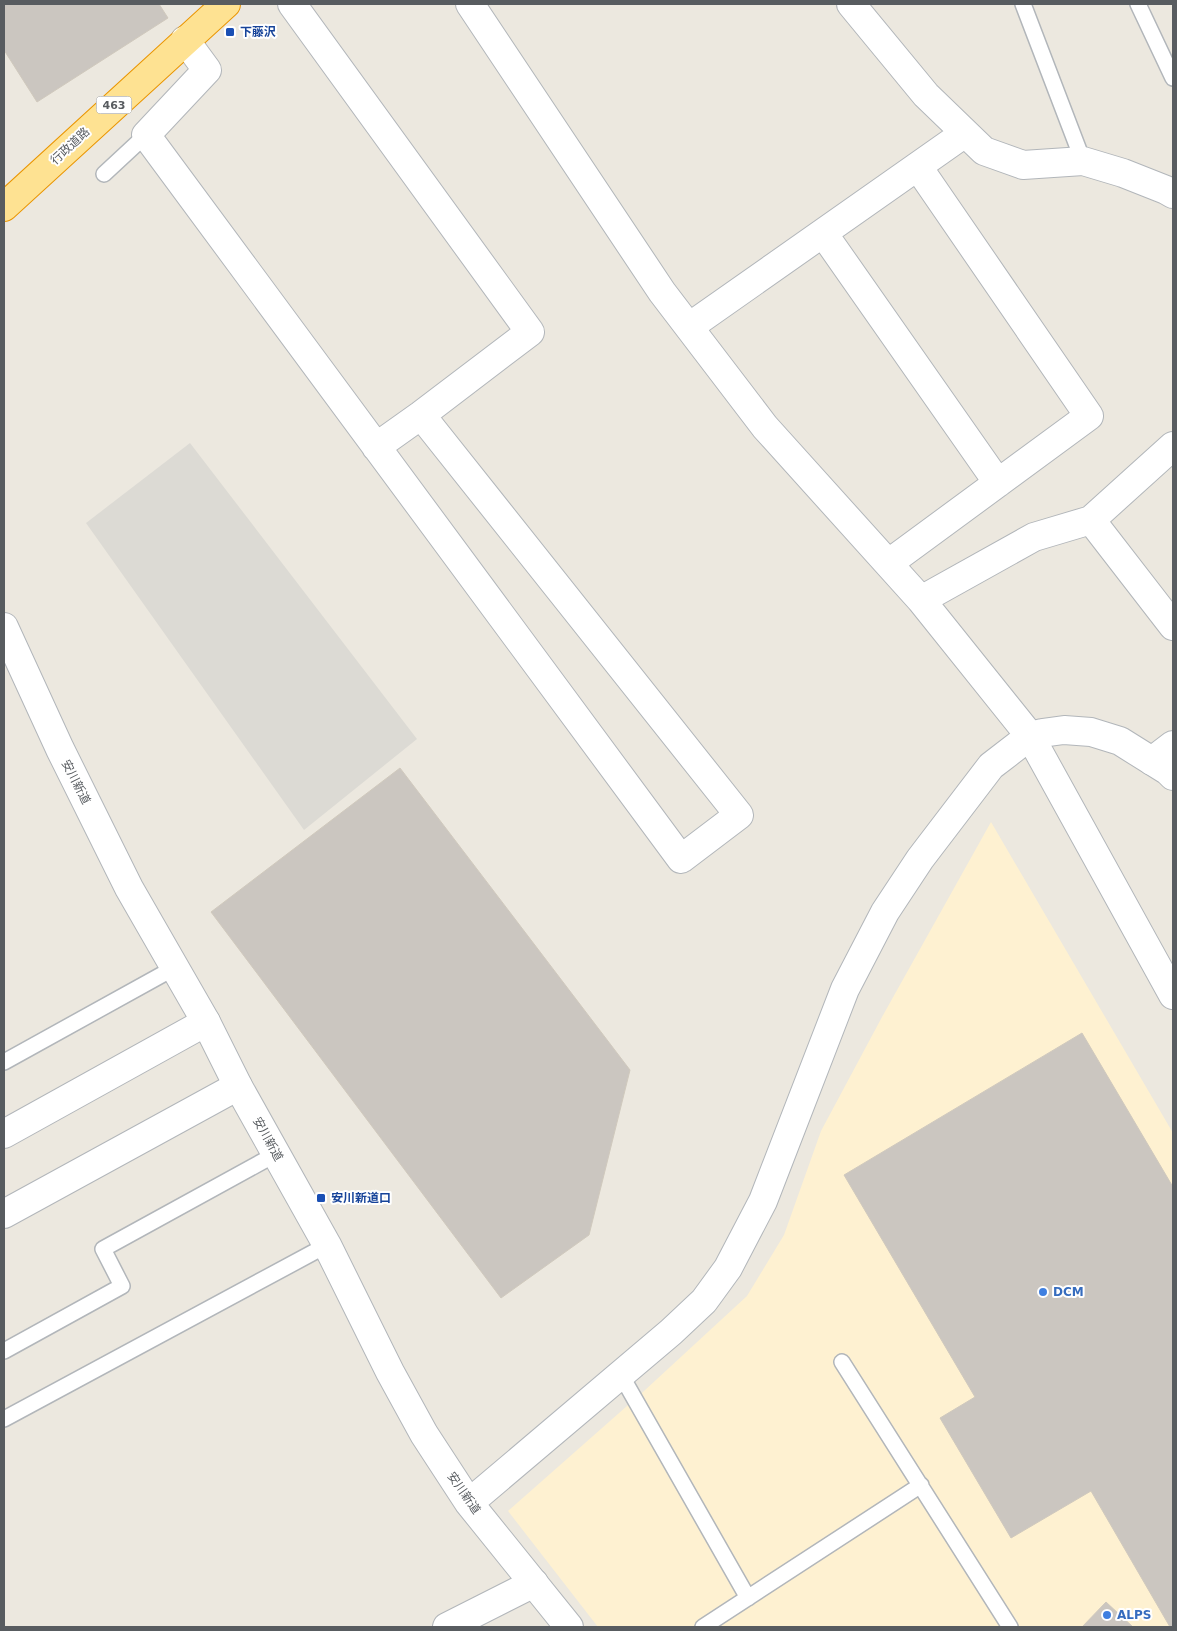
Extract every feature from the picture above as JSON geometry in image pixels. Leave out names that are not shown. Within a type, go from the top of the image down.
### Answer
[{"type":"highway","name":"行政道路","points":[[4,207],[223,5]]},
{"type":"street","points":[[292,4],[530,332],[376,447]]},
{"type":"street","points":[[470,4],[662,292],[765,426],[921,600],[1030,736],[1173,995]]},
{"type":"street","points":[[851,4],[926,95],[984,151],[1023,165],[1083,161],[1171,189]]},
{"type":"street","points":[[185,40],[207,70],[146,135],[681,859],[739,815],[421,415]]},
{"type":"street","points":[[689,326],[965,133]]},
{"type":"street","points":[[889,563],[1089,416],[918,167]]},
{"type":"street","points":[[822,233],[998,483]]},
{"type":"street","points":[[921,600],[1034,536],[1091,520],[1173,446]]},
{"type":"street","points":[[1091,520],[1173,626]]},
{"type":"street","name":"安川新道","points":[[4,627],[60,749],[129,888],[206,1022],[238,1086],[327,1246],[411,1411],[469,1503],[569,1627]]},
{"type":"street","points":[[469,1503],[621,1375],[704,1301],[728,1268],[763,1201],[845,989],[885,912],[920,859],[991,766],[1030,736],[1064,730],[1091,732],[1120,741],[1166,761]]},
{"type":"street","points":[[4,1134],[206,1022]]},
{"type":"street","points":[[4,1214],[238,1086]]},
{"type":"street","points":[[447,1627],[534,1583]]},
{"type":"lane","points":[[1023,4],[1083,161]]},
{"type":"lane","points":[[1138,4],[1173,78]]},
{"type":"lane","points":[[104,174],[146,135]]},
{"type":"lane","points":[[4,1062],[174,968]]},
{"type":"lane","points":[[4,1351],[122,1286],[103,1249],[276,1154]]},
{"type":"lane","points":[[4,1419],[327,1246]]},
{"type":"lane","points":[[842,1362],[1010,1627]]},
{"type":"lane","points":[[621,1375],[748,1598]]},
{"type":"lane","points":[[703,1627],[921,1485]]},
{"type":"shaded area","points":[[190,443],[417,739],[304,830],[86,523]]},
{"type":"shaded area","points":[[991,822],[1173,1133],[1173,1627],[598,1627],[508,1511],[644,1391],[747,1296],[784,1235],[821,1131],[882,1017]]},
{"type":"building","points":[[4,4],[159,4],[168,18],[37,102],[4,50]]},
{"type":"building","points":[[400,768],[630,1070],[589,1235],[501,1298],[211,912]]},
{"type":"building","name":"DCM","points":[[1082,1033],[1173,1187],[1173,1627],[1170,1627],[1091,1491],[1011,1538],[940,1418],[975,1397],[844,1175]]},
{"type":"building","name":"ALPS","points":[[1106,1602],[1133,1627],[1082,1627]]},
{"type":"place","name":"下藤沢","points":[[230,32]]},
{"type":"place","name":"安川新道口","points":[[321,1198]]},
{"type":"place","name":"DCM","points":[[1043,1292]]},
{"type":"place","name":"ALPS","points":[[1107,1615]]}]
